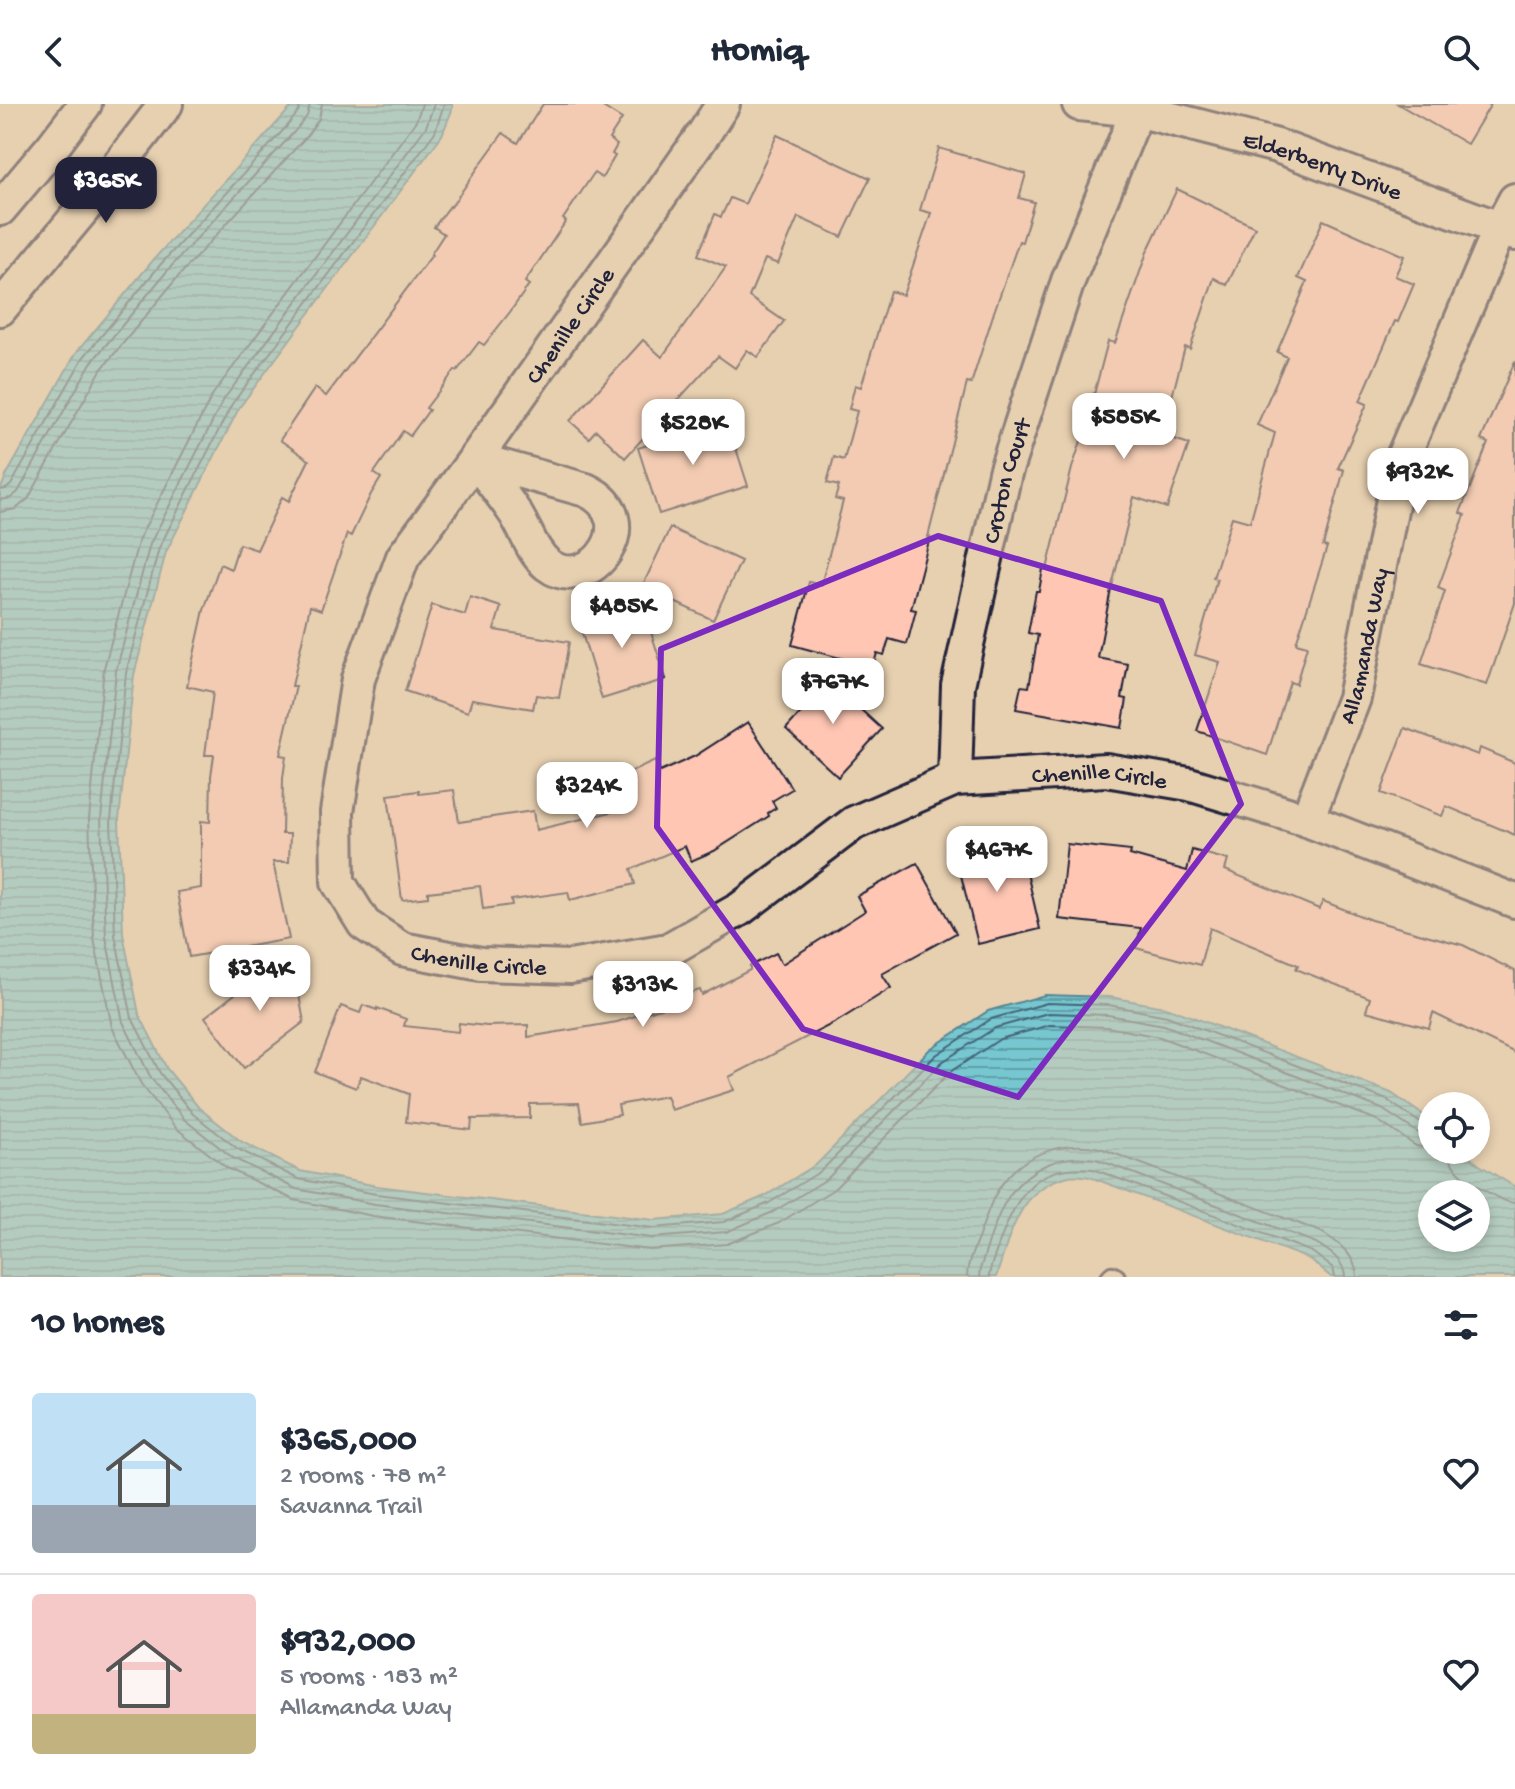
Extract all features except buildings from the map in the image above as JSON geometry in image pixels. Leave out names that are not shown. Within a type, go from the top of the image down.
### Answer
[{"type":"street","points":[[0,209],[85,104]]},
{"type":"street","points":[[0,309],[166,104]]},
{"type":"street","name":"Chenille Circle","points":[[723,104],[403,557],[358,679],[337,812],[338,882],[364,924],[402,949],[481,964],[570,967],[668,950],[740,909],[854,823],[955,779],[1106,770],[1189,784],[1307,820],[1515,901]]},
{"type":"street","name":"Elderberry Drive","points":[[1079,104],[1139,107],[1277,146],[1510,221]]},
{"type":"street","name":"Croton Court","points":[[955,779],[958,685],[1005,473],[1068,281],[1139,107]]},
{"type":"street","name":"Allamanda Way","points":[[1307,820],[1354,698],[1400,464],[1510,221]]},
{"type":"highlighted area","points":[[938,536],[1161,601],[1241,804],[1018,1097],[803,1029],[657,827],[661,649]]},
{"type":"water","points":[[294,104],[452,104],[442,135],[239,408],[166,552],[134,675],[119,820],[123,934],[139,1014],[167,1069],[199,1108],[242,1142],[300,1171],[377,1186],[654,1220],[723,1214],[765,1196],[817,1164],[930,1049],[988,1011],[1045,995],[1110,997],[1169,1008],[1391,1093],[1418,1111],[1418,1164],[1478,1164],[1515,1187],[1515,1277],[1331,1277],[1309,1259],[1090,1177],[1074,1175],[1049,1183],[1026,1203],[1018,1216],[996,1277],[0,1277],[0,491],[76,353],[155,258]]}]
